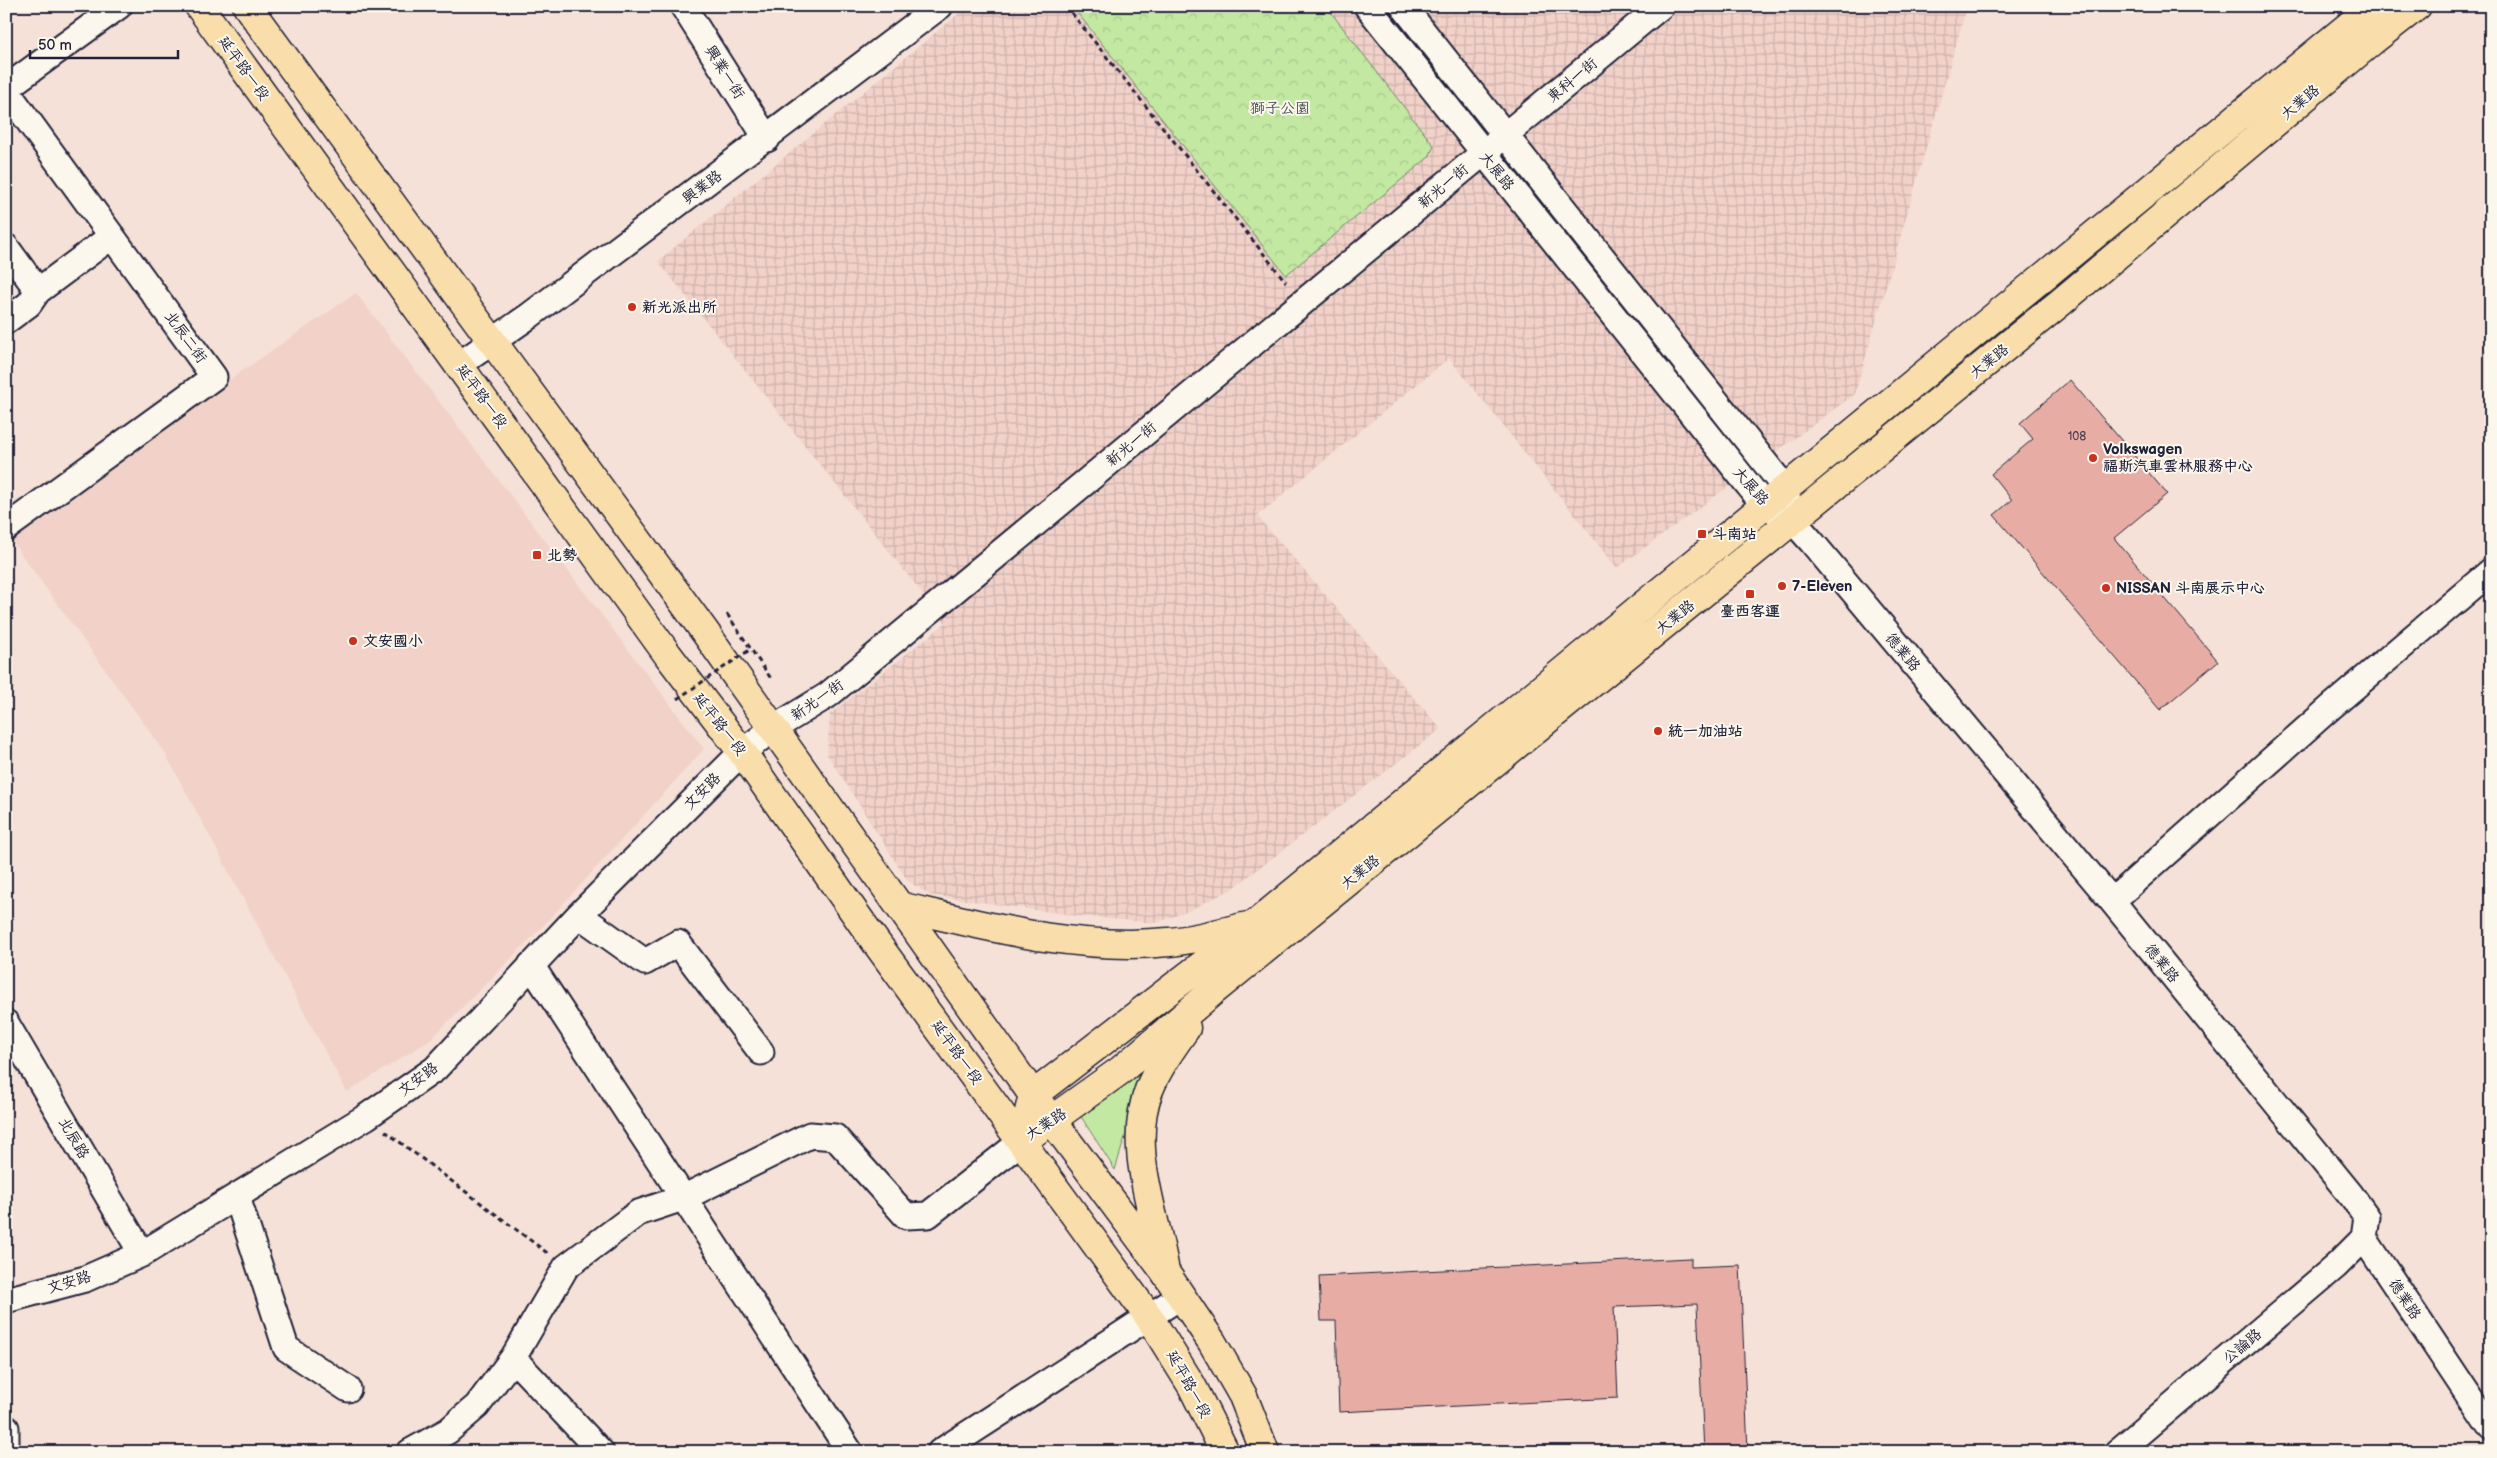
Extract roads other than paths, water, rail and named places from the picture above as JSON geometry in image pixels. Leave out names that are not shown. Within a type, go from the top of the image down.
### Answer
[{"type":"main road","name":"延平路一段","points":[[199,6],[460,364],[668,655],[742,752],[864,926],[1148,1317],[1192,1386],[1225,1452]]},
{"type":"main road","points":[[247,6],[774,728],[1033,1095],[1165,1272],[1243,1396],[1265,1452]]},
{"type":"main road","name":"大業路","points":[[1022,1142],[1121,1070],[1212,992],[1378,840],[1618,627],[2373,6]]},
{"type":"main road","name":"大業路","points":[[1022,1142],[1033,1095],[1254,925],[1378,840],[1637,647],[2062,302],[2372,41],[2417,6]]},
{"type":"main road","points":[[2043,278],[2062,302]]},
{"type":"main road","points":[[1618,627],[1637,647]]},
{"type":"main road","points":[[899,906],[1019,934],[1088,944],[1170,942],[1254,925]]},
{"type":"main road","points":[[1165,1272],[1157,1230],[1144,1180],[1140,1128],[1148,1091],[1162,1062],[1212,992]]},
{"type":"street","points":[[6,89],[119,6]]},
{"type":"street","name":"興業一街","points":[[683,6],[767,139]]},
{"type":"street","name":"興業路","points":[[460,364],[767,139],[940,6]]},
{"type":"street","name":"大展路","points":[[1367,6],[1482,153],[1765,506],[1793,521]]},
{"type":"street","name":"大展路","points":[[1403,6],[1785,488],[1793,521]]},
{"type":"street","name":"東科一街","points":[[1482,153],[1661,6]]},
{"type":"street","points":[[2325,44],[2355,6]]},
{"type":"street","points":[[2372,41],[2430,6]]},
{"type":"street","name":"北辰二街","points":[[6,89],[214,377],[6,528]]},
{"type":"street","name":"新光一街","points":[[774,728],[828,695],[1482,153]]},
{"type":"street","points":[[6,320],[29,304],[38,291],[112,236]]},
{"type":"street","points":[[6,247],[38,291]]},
{"type":"street","name":"德業路","points":[[1793,521],[2112,901],[2351,1195],[2367,1217],[2364,1238],[2491,1429]]},
{"type":"street","points":[[2112,901],[2331,707],[2491,570]]},
{"type":"street","name":"文安路","points":[[6,1300],[85,1278],[142,1254],[366,1117],[435,1069],[579,915],[742,752],[774,728]]},
{"type":"street","points":[[579,915],[645,962],[678,943],[761,1052]]},
{"type":"street","points":[[531,965],[850,1452]]},
{"type":"street","name":"北辰路","points":[[6,1023],[142,1254]]},
{"type":"street","points":[[410,1452],[448,1430],[477,1406],[513,1358],[566,1267],[638,1213],[683,1198],[810,1135],[835,1137],[906,1216],[928,1215],[1022,1142]]},
{"type":"street","points":[[236,1197],[286,1348],[348,1389]]},
{"type":"street","name":"公論路","points":[[2117,1452],[2336,1266],[2364,1238]]},
{"type":"street","points":[[940,1452],[1181,1296]]},
{"type":"street","points":[[513,1358],[601,1452]]},
{"type":"place","name":"新光派出所","points":[[632,307]]},
{"type":"place","name":"Volkswagen 福斯汽車雲林服務中心","points":[[2093,458]]},
{"type":"place","name":"斗南站","points":[[1702,534]]},
{"type":"place","name":"北勢","points":[[537,555]]},
{"type":"place","name":"7-Eleven","points":[[1782,586]]},
{"type":"place","name":"NISSAN 斗南展示中心","points":[[2106,588]]},
{"type":"place","name":"臺西客運","points":[[1750,594]]},
{"type":"place","name":"文安國小","points":[[353,641]]},
{"type":"place","name":"統一加油站","points":[[1658,731]]},
{"type":"park label","name":"獅子公園","points":[[1280,108]]}]
